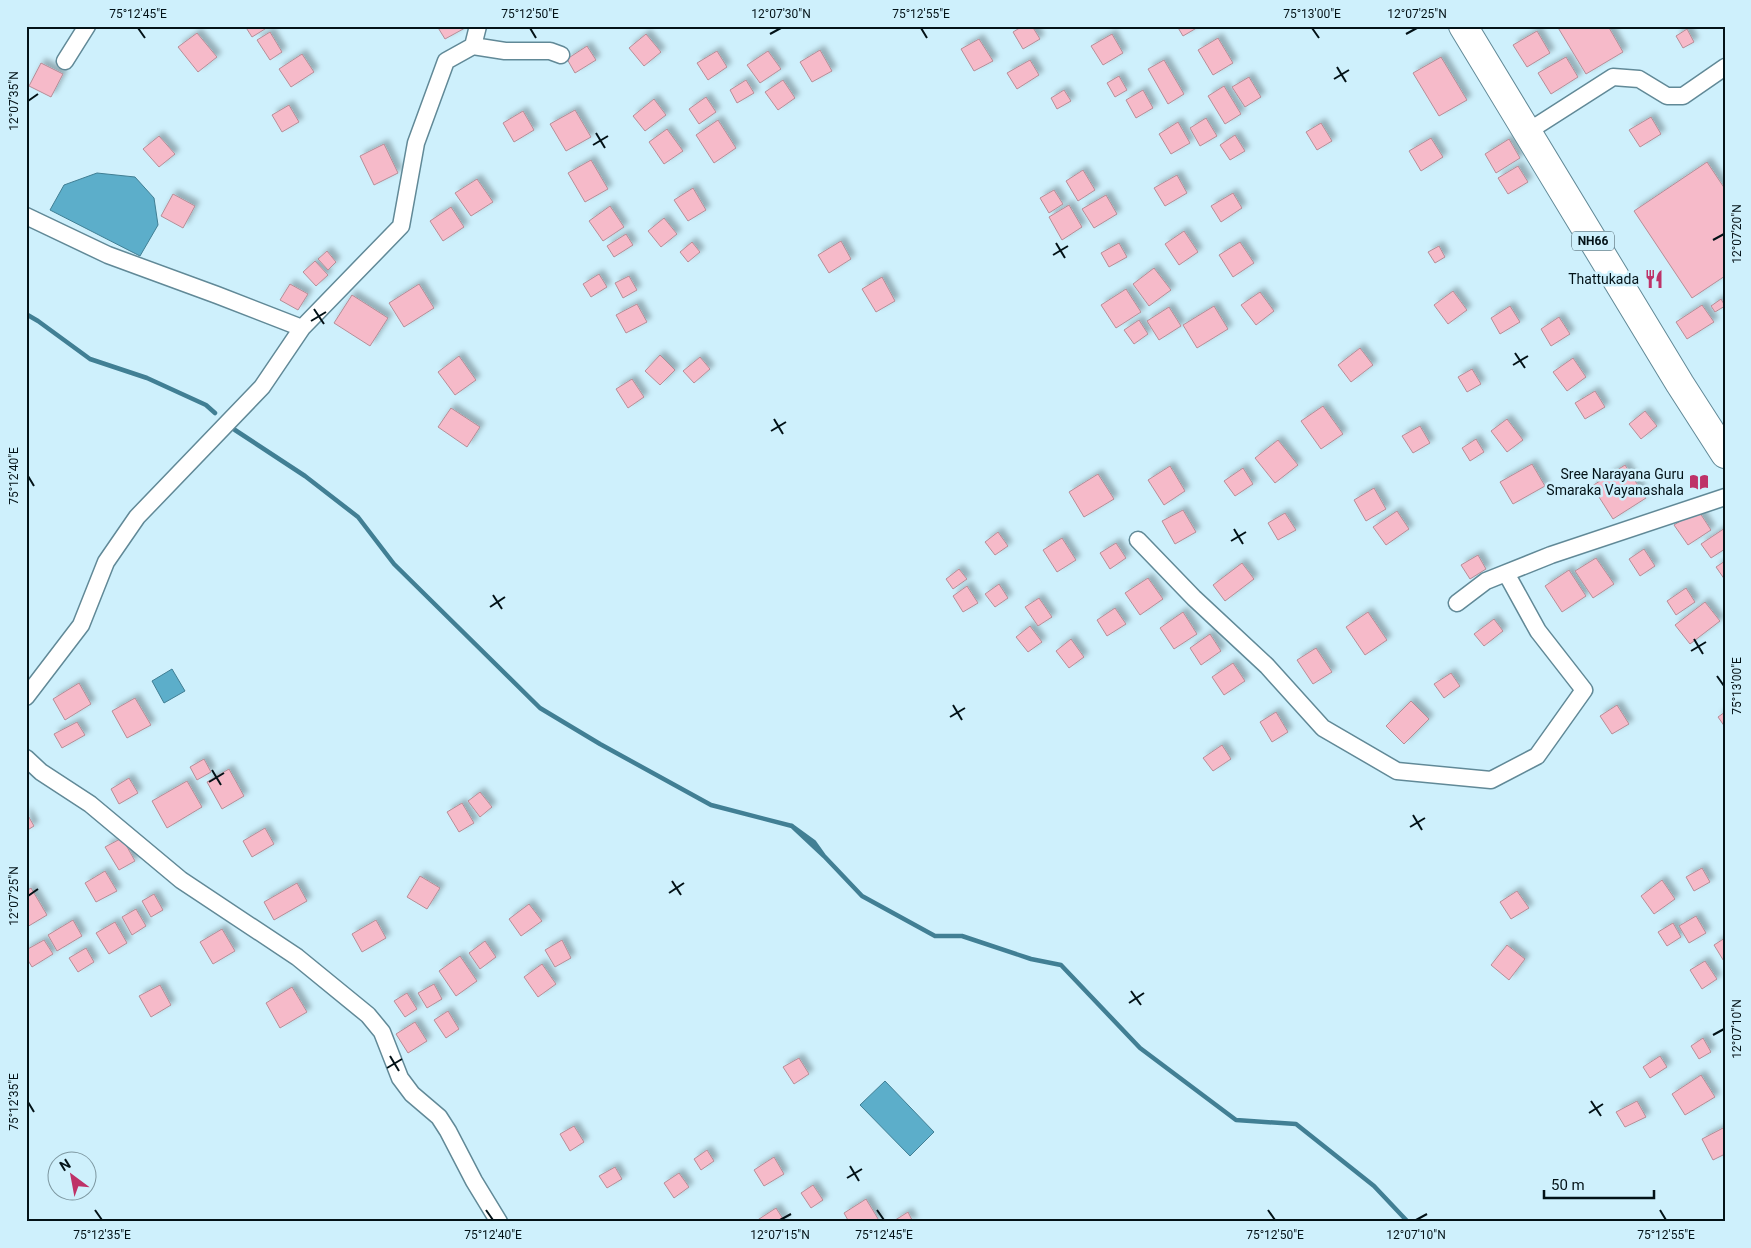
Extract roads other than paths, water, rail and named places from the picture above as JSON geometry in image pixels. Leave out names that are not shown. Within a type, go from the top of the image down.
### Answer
[{"type":"highway","name":"NH66","points":[[1463,26],[1680,384],[1725,454]]},
{"type":"street","points":[[65,61],[87,26]]},
{"type":"street","points":[[473,46],[478,26]]},
{"type":"street","points":[[26,697],[81,625],[106,562],[137,518],[262,386],[302,328],[401,226],[416,143],[446,61],[473,46],[505,51],[550,51],[561,55]]},
{"type":"street","points":[[1527,132],[1613,77],[1639,79],[1667,96],[1683,96],[1725,67]]},
{"type":"street","points":[[26,216],[108,255],[302,328]]},
{"type":"street","points":[[1457,603],[1486,581],[1551,555],[1725,497]]},
{"type":"street","points":[[1138,540],[1194,598],[1267,666],[1324,728],[1397,772],[1491,780],[1537,756],[1584,690],[1538,630],[1506,573]]},
{"type":"street","points":[[26,758],[41,772],[90,804],[181,880],[297,957],[368,1016],[382,1032],[400,1078],[412,1094],[439,1117],[499,1222]]},
{"type":"water","points":[[97,173],[135,177],[154,198],[158,225],[140,256],[50,210],[64,185]]},
{"type":"water","points":[[172,669],[185,691],[164,703],[152,681]]},
{"type":"water","points":[[885,1081],[934,1132],[910,1156],[860,1105]]},
{"type":"waterway","points":[[26,314],[90,359],[147,378],[206,405],[215,413]]},
{"type":"waterway","points":[[235,430],[305,476],[358,517],[394,564],[540,708],[600,744],[711,805],[792,826],[814,842],[824,856],[792,826]]},
{"type":"waterway","points":[[824,856],[862,896],[935,936],[962,936],[1031,959],[1061,965],[1140,1048],[1236,1120],[1296,1124],[1374,1186],[1408,1222]]},
{"type":"place","name":"Thattukada","points":[[1654,279]]},
{"type":"place","name":"Sree Narayana Guru Smaraka Vayanashala","points":[[1699,482]]}]
